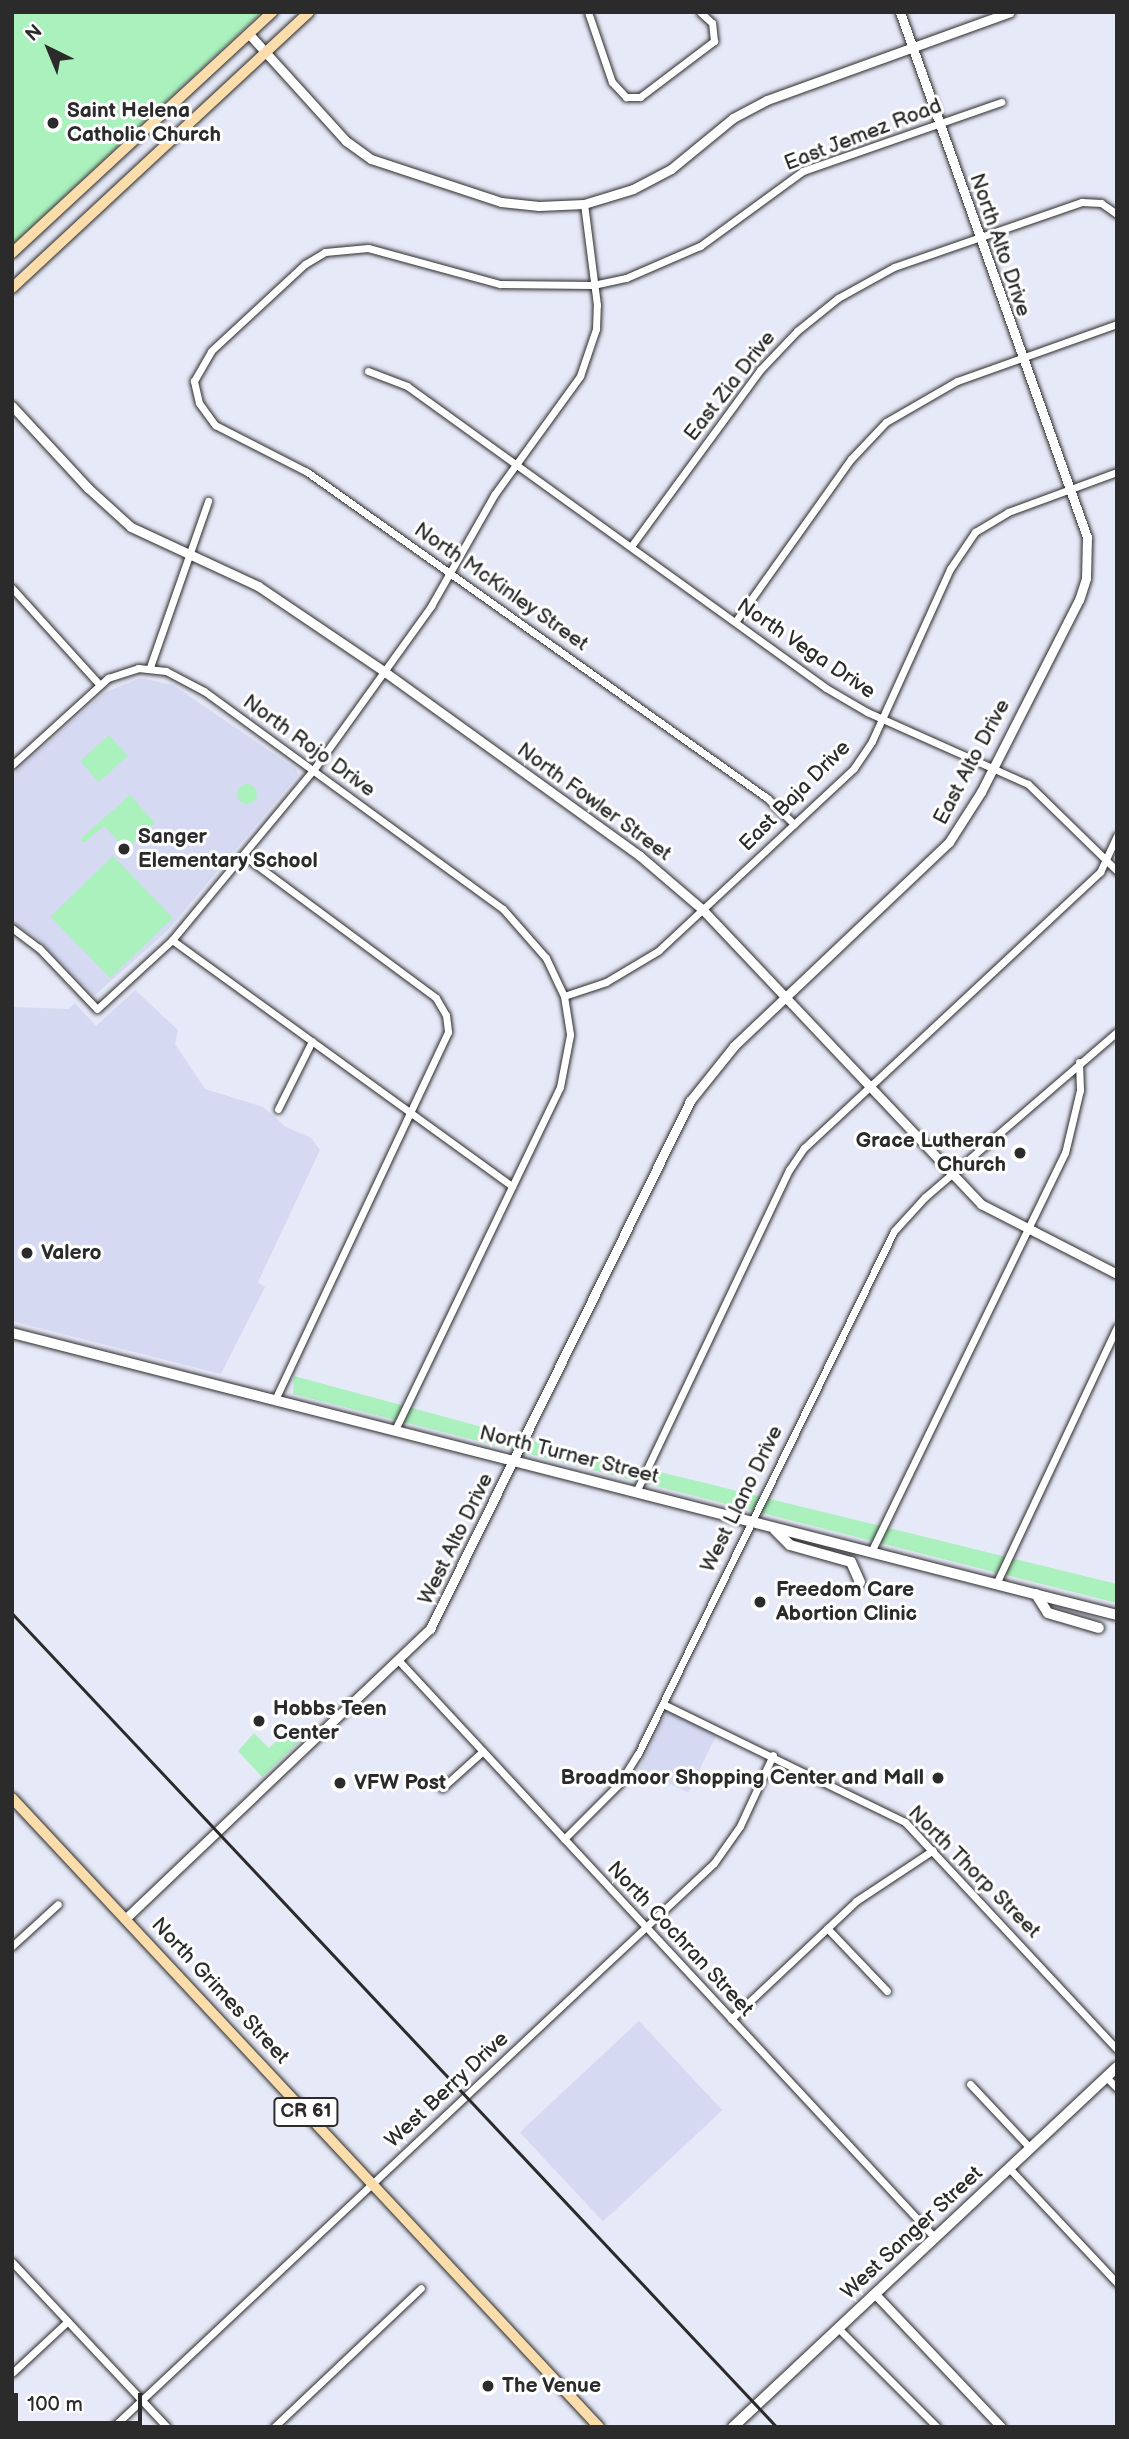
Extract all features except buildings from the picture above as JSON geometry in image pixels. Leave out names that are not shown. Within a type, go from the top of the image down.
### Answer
[{"type":"main road","points":[[12,253],[272,12]]},
{"type":"main road","points":[[13,286],[309,12]]},
{"type":"main road","name":"North Turner Street","points":[[12,1333],[775,1530],[1116,1614]]},
{"type":"main road","points":[[775,1530],[790,1545],[851,1562],[860,1582]]},
{"type":"main road","points":[[1036,1594],[1048,1613],[1099,1628]]},
{"type":"main road","name":"North Grimes Street","points":[[12,1798],[599,2427]]},
{"type":"main road","name":"West Sanger Street","points":[[733,2427],[1117,2067]]},
{"type":"street","points":[[588,12],[611,82],[618,92],[633,97],[650,92],[713,41],[712,23],[702,13]]},
{"type":"street","name":"North Alto Drive","points":[[900,12],[1021,358],[1070,489]]},
{"type":"street","points":[[248,34],[346,141],[384,166],[501,202],[540,206],[584,204],[633,190],[671,169],[733,118],[767,100],[1010,12]]},
{"type":"street","name":"East Jemez Road","points":[[194,381],[211,351],[305,264],[342,248],[392,253],[500,285],[593,285],[679,259],[803,171],[1001,102]]},
{"type":"street","name":"East Zia Drive","points":[[632,545],[748,384],[797,331],[865,282],[978,236],[1082,202],[1101,203],[1117,214]]},
{"type":"street","points":[[12,928],[39,948],[97,1009],[172,940],[314,769],[385,671],[451,572],[516,462],[587,362],[596,329],[584,204]]},
{"type":"street","points":[[735,622],[851,458],[886,422],[930,393],[1117,324]]},
{"type":"street","name":"North Vega Drive","points":[[368,371],[407,386],[632,545],[826,688],[883,719],[993,766],[1037,791],[1117,871]]},
{"type":"street","name":"North McKinley Street","points":[[194,381],[199,403],[215,425],[307,472],[767,798],[794,824]]},
{"type":"street","name":"North Fowler Street","points":[[12,406],[110,510],[158,542],[258,586],[385,671],[640,856],[703,910],[981,1203],[1117,1274]]},
{"type":"street","name":"East Baja Drive","points":[[564,996],[633,968],[703,910],[854,768],[883,719],[950,569],[968,539],[994,518],[1117,472]]},
{"type":"street","name":"East Alto Drive","points":[[786,998],[932,861],[966,817],[1079,600],[1086,578],[1087,537],[1070,489]]},
{"type":"street","points":[[12,765],[99,684],[127,670],[150,667],[208,501]]},
{"type":"street","points":[[12,589],[99,684]]},
{"type":"street","name":"North Rojo Drive","points":[[150,667],[183,678],[314,769],[515,918],[546,958],[564,996],[570,1035],[566,1066],[512,1186],[395,1430]]},
{"type":"street","points":[[636,1492],[789,1170],[818,1134],[1108,862],[1117,836]]},
{"type":"street","points":[[243,855],[436,998],[446,1015],[444,1044],[275,1400]]},
{"type":"street","points":[[172,940],[512,1186]]},
{"type":"street","name":"West Alto Drive","points":[[125,1919],[400,1662],[443,1608],[690,1101],[720,1062],[786,998]]},
{"type":"street","name":"West Llano Drive","points":[[564,1839],[620,1784],[663,1704],[885,1245],[905,1217],[951,1174],[1117,1032]]},
{"type":"street","points":[[278,1109],[312,1041]]},
{"type":"street","points":[[871,1552],[1065,1153],[1080,1090],[1079,1062]]},
{"type":"street","points":[[996,1584],[1117,1327]]},
{"type":"street","name":"North Cochran Street","points":[[400,1662],[935,2238]]},
{"type":"street","name":"North Thorp Street","points":[[663,1704],[774,1755],[901,1819],[933,1850],[1117,2049]]},
{"type":"street","points":[[442,1788],[483,1751]]},
{"type":"street","name":"West Berry Drive","points":[[113,2427],[646,1928],[728,1847],[774,1755]]},
{"type":"street","points":[[731,2018],[877,1885],[933,1850]]},
{"type":"street","points":[[12,1946],[58,1904]]},
{"type":"street","points":[[827,1928],[887,1991]]},
{"type":"street","points":[[1106,2077],[1117,2088]]},
{"type":"street","points":[[970,2084],[1030,2148]]},
{"type":"street","points":[[1009,2168],[1117,2283]]},
{"type":"street","points":[[12,2262],[167,2427]]},
{"type":"street","points":[[274,2427],[421,2288]]},
{"type":"street","points":[[875,2294],[1001,2427]]},
{"type":"street","points":[[12,2373],[68,2321]]},
{"type":"street","points":[[838,2328],[937,2427]]},
{"type":"shaded area","name":"Sanger Elementary School","points":[[140,678],[173,685],[296,769],[298,775],[167,931],[94,996],[35,936],[12,922],[12,775],[104,693]]},
{"type":"shaded area","points":[[135,990],[178,1030],[175,1044],[205,1089],[263,1107],[286,1127],[311,1138],[320,1150],[258,1282],[265,1287],[221,1374],[12,1321],[12,1007],[68,1009],[75,1003],[96,1026]]},
{"type":"shaded area","points":[[667,1711],[716,1735],[688,1793],[639,1769]]},
{"type":"shaded area","points":[[639,2021],[722,2110],[603,2221],[520,2132]]},
{"type":"green space","points":[[12,12],[262,12],[12,245]]},
{"type":"green space","points":[[109,735],[128,756],[99,782],[80,761]]},
{"type":"green space","points":[[247,784],[254,787],[257,794],[254,801],[247,804],[240,801],[237,794],[240,787]]},
{"type":"green space","points":[[130,795],[155,823],[126,849],[104,826],[84,843],[80,839]]},
{"type":"green space","points":[[113,856],[173,918],[110,978],[50,916]]},
{"type":"green space","points":[[294,1376],[530,1440],[1117,1584],[1117,1603],[293,1394]]},
{"type":"green space","points":[[288,1730],[299,1742],[262,1777],[238,1751],[254,1733],[269,1748]]},
{"type":"railway","points":[[12,1613],[777,2427]]},
{"type":"place","name":"Saint Helena Catholic Church","points":[[53,123]]},
{"type":"place","name":"Sanger Elementary School","points":[[124,849]]},
{"type":"place","name":"Grace Lutheran Church","points":[[1020,1153]]},
{"type":"place","name":"Valero","points":[[27,1253]]},
{"type":"place","name":"Freedom Care Abortion Clinic","points":[[760,1602]]},
{"type":"place","name":"Hobbs Teen Center","points":[[259,1721]]},
{"type":"place","name":"Broadmoor Shopping Center and Mall","points":[[938,1778]]},
{"type":"place","name":"VFW Post","points":[[340,1783]]},
{"type":"place","name":"The Venue","points":[[488,2386]]}]
